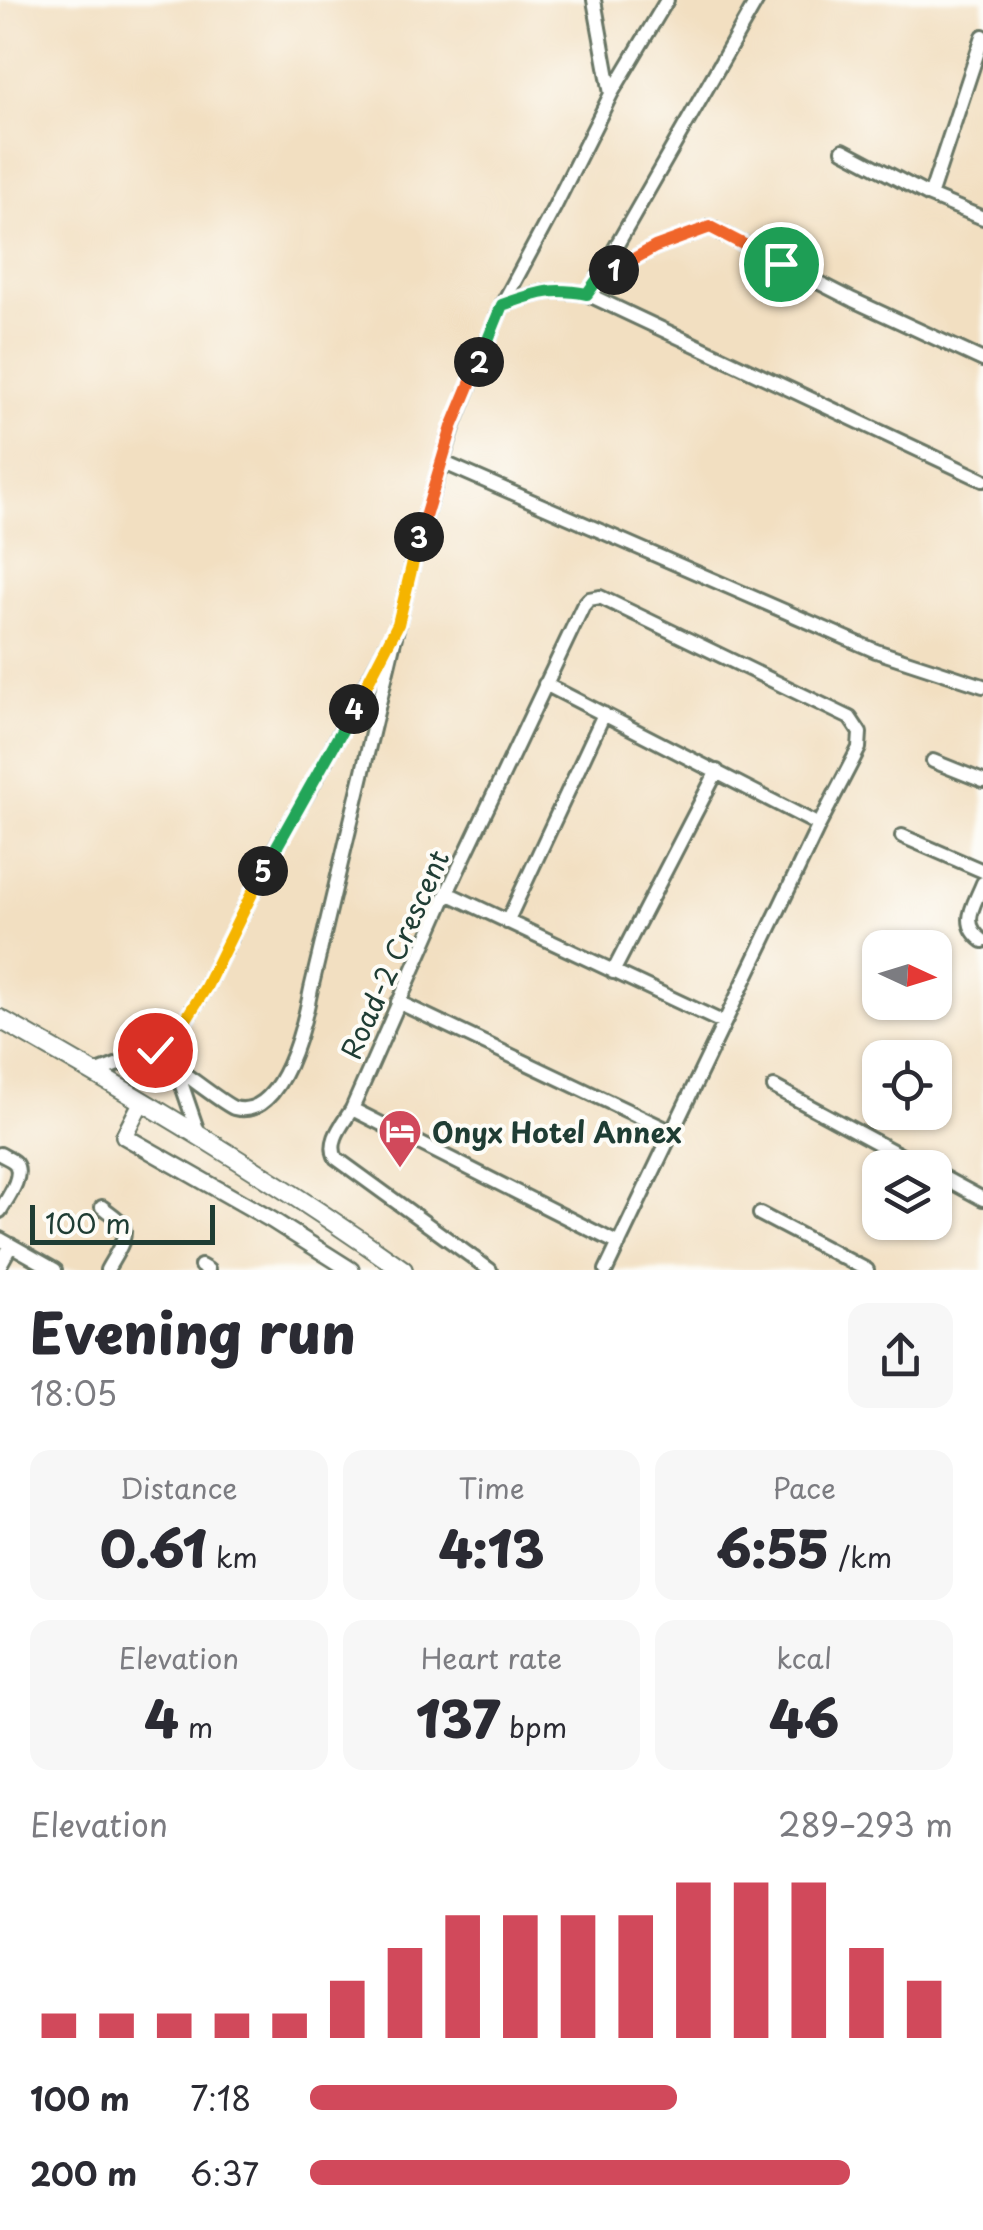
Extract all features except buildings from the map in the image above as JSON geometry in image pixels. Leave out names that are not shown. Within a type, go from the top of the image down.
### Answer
[{"type":"main road","points":[[0,1019],[199,1135],[404,1270]]},
{"type":"street","points":[[594,0],[612,94]]},
{"type":"street","points":[[176,1068],[234,1108],[249,1107],[274,1092],[294,1054],[419,536],[452,427],[502,305],[612,94],[667,0]]},
{"type":"street","points":[[587,294],[757,0]]},
{"type":"street","points":[[930,196],[983,36]]},
{"type":"street","points":[[843,150],[930,196],[983,218]]},
{"type":"street","points":[[597,280],[655,247],[710,227],[983,360]]},
{"type":"street","points":[[502,305],[543,292],[587,294],[983,480]]},
{"type":"street","points":[[442,462],[876,651],[983,686]]},
{"type":"street","name":"Road-2 Crescent","points":[[490,1270],[336,1158],[332,1142],[352,1109],[447,893],[582,606],[589,599],[600,597],[850,718],[860,733],[859,748],[819,825]]},
{"type":"street","points":[[96,1073],[155,1050],[176,1035],[206,987],[272,853],[398,624]]},
{"type":"street","points":[[546,684],[819,825],[606,1270]]},
{"type":"street","points":[[508,922],[604,714]]},
{"type":"street","points":[[933,761],[983,781]]},
{"type":"street","points":[[612,972],[717,771]]},
{"type":"street","points":[[902,836],[983,871]]},
{"type":"street","points":[[983,884],[969,925],[983,941]]},
{"type":"street","points":[[447,893],[724,1023]]},
{"type":"street","points":[[398,1002],[672,1132]]},
{"type":"street","points":[[176,1035],[176,1068],[199,1135]]},
{"type":"street","points":[[774,1087],[891,1150]]},
{"type":"street","points":[[142,1101],[124,1136],[272,1220],[350,1270]]},
{"type":"street","points":[[352,1109],[618,1244]]},
{"type":"street","points":[[0,1154],[15,1164],[18,1171],[0,1211]]},
{"type":"street","points":[[952,1182],[983,1199]]},
{"type":"street","points":[[102,1208],[122,1224],[124,1231],[107,1270]]},
{"type":"street","points":[[760,1214],[867,1270]]},
{"type":"street","points":[[0,1264],[5,1242],[55,1270]]},
{"type":"place","name":"Onyx Hotel Annex","points":[[400,1169]]},
{"type":"route","points":[[155,1050],[176,1035],[206,987],[272,853],[398,624],[419,536],[452,427],[502,305],[543,292],[587,294],[597,280],[655,247],[710,227],[781,264]]}]
